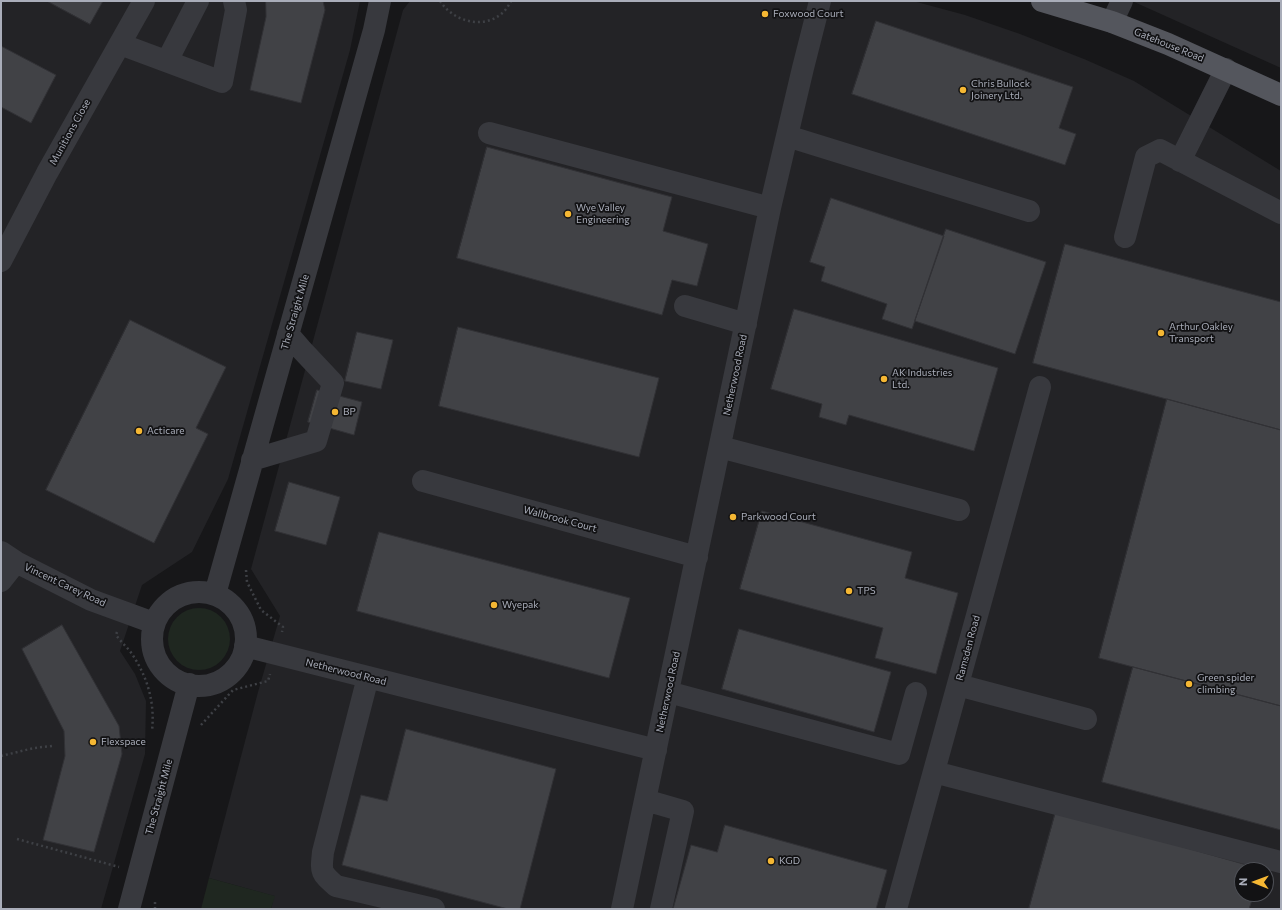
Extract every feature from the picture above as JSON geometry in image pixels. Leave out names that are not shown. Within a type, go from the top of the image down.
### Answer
[{"type":"main road","name":"Gatehouse Road","points":[[1042,1],[1112,22],[1168,44],[1281,95]]},
{"type":"street","points":[[167,61],[198,1]]},
{"type":"street","points":[[120,44],[222,82],[236,10],[234,1]]},
{"type":"street","name":"The Straight Mile","points":[[215,594],[374,30],[380,1]]},
{"type":"street","name":"The Straight Mile","points":[[374,30],[390,1]]},
{"type":"street","name":"Netherwood Road","points":[[622,909],[770,208],[820,1]]},
{"type":"street","points":[[1112,22],[1122,1]]},
{"type":"street","name":"Munitions Close","points":[[1,261],[47,173],[143,3]]},
{"type":"street","points":[[1180,161],[1226,69]]},
{"type":"street","points":[[489,133],[770,208]]},
{"type":"street","points":[[788,136],[1029,211]]},
{"type":"street","points":[[1124,237],[1146,157],[1160,150],[1281,213]]},
{"type":"street","points":[[684,306],[746,324]]},
{"type":"street","points":[[252,460],[316,441],[332,383],[288,334]]},
{"type":"street","name":"Ramsden Road","points":[[896,909],[1040,388]]},
{"type":"street","points":[[720,447],[959,510]]},
{"type":"street","name":"Wallbrook Court","points":[[423,482],[697,557]]},
{"type":"street","points":[[1,581],[8,557]]},
{"type":"street","name":"Vincent Carey Road","points":[[8,557],[91,600],[154,623]]},
{"type":"street","points":[[195,591],[211,592],[227,600],[239,613],[245,629],[246,646],[241,661],[231,674],[217,682],[202,686],[189,684],[172,678],[161,667],[154,653],[152,638],[154,623],[166,604],[180,595],[195,591]]},
{"type":"street","name":"Netherwood Road","points":[[246,646],[656,750]]},
{"type":"street","points":[[368,677],[323,852],[321,869],[325,877],[336,886],[434,909]]},
{"type":"street","name":"The Straight Mile","points":[[129,909],[189,684]]},
{"type":"street","points":[[958,685],[1086,719]]},
{"type":"street","points":[[668,692],[899,754],[916,693]]},
{"type":"street","points":[[934,772],[1281,862]]},
{"type":"street","points":[[645,800],[683,811],[661,909]]},
{"type":"path","points":[[440,1],[458,17],[468,21],[477,22],[488,21],[497,17],[505,11],[511,1]]},
{"type":"path","points":[[124,612],[116,635],[132,654],[145,680],[151,697],[153,721],[152,734]]},
{"type":"path","points":[[1,756],[34,748],[52,746]]},
{"type":"path","points":[[17,839],[139,872]]},
{"type":"path","points":[[116,874],[117,866]]},
{"type":"shaded area","points":[[1,1],[360,1],[350,50],[228,479],[192,552],[142,585],[120,651],[135,674],[146,701],[145,754],[101,909],[1,909]]},
{"type":"shaded area","points":[[410,1],[913,1],[965,15],[1020,34],[1084,59],[1134,81],[1281,171],[1281,909],[271,909],[274,896],[209,878],[258,692],[280,616],[251,569],[403,10]]},
{"type":"shaded area","points":[[1132,1],[1281,1],[1281,68]]},
{"type":"shaded area","points":[[199,608],[216,613],[221,617],[225,622],[230,639],[225,656],[221,661],[216,665],[199,670],[182,665],[177,661],[173,656],[168,639],[173,622],[177,617],[182,613]]},
{"type":"shaded area","points":[[209,878],[275,896],[271,909],[201,909]]},
{"type":"building","points":[[47,1],[103,1],[90,24]]},
{"type":"building","points":[[266,1],[323,1],[325,10],[301,103],[250,90],[266,17]]},
{"type":"building","name":"Chris Bullock Joinery Ltd.","points":[[876,21],[1073,87],[1059,128],[1076,134],[1065,165],[852,94]]},
{"type":"building","points":[[1,46],[56,75],[31,123],[1,107]]},
{"type":"building","name":"Wye Valley Engineering","points":[[487,147],[672,197],[663,231],[708,244],[697,286],[672,280],[662,315],[457,258]]},
{"type":"building","points":[[831,198],[944,236],[912,329],[882,319],[887,304],[821,281],[825,267],[810,262]]},
{"type":"building","points":[[946,229],[1046,262],[1015,354],[915,321]]},
{"type":"building","name":"Arthur Oakley Transport","points":[[1065,244],[1281,302],[1281,430],[1033,363]]},
{"type":"building","name":"AK Industries Ltd.","points":[[794,309],[998,368],[974,451],[849,415],[846,425],[819,417],[822,404],[771,389]]},
{"type":"building","name":"Acticare","points":[[130,320],[226,367],[196,428],[208,434],[154,543],[46,490]]},
{"type":"building","points":[[458,327],[659,378],[639,457],[439,406]]},
{"type":"building","points":[[357,332],[393,340],[381,389],[345,381]]},
{"type":"building","name":"BP","points":[[317,390],[362,402],[354,435],[308,422]]},
{"type":"building","points":[[1167,399],[1281,430],[1281,706],[1099,658]]},
{"type":"building","points":[[289,482],[340,497],[326,545],[275,531]]},
{"type":"building","name":"TPS","points":[[762,511],[912,552],[905,578],[958,593],[936,674],[875,658],[883,628],[740,589]]},
{"type":"building","name":"Wyepak","points":[[379,532],[630,598],[609,678],[357,611]]},
{"type":"building","name":"Flexspace","points":[[62,625],[119,726],[122,754],[94,852],[43,840],[65,756],[64,731],[22,649]]},
{"type":"building","points":[[739,629],[891,672],[874,732],[722,689]]},
{"type":"building","points":[[1133,667],[1281,706],[1281,830],[1102,782]]},
{"type":"building","points":[[406,729],[556,769],[520,909],[508,909],[342,865],[361,795],[387,801]]},
{"type":"building","points":[[1056,811],[1236,862],[1234,862],[1234,902],[1251,902],[1249,909],[1029,909]]},
{"type":"building","name":"KGD","points":[[725,825],[887,870],[876,909],[673,909],[691,845],[717,852]]},
{"type":"place","name":"Foxwood Court","points":[[765,14]]},
{"type":"place","name":"Chris Bullock Joinery Ltd.","points":[[963,90]]},
{"type":"place","name":"Wye Valley Engineering","points":[[568,214]]},
{"type":"place","name":"Arthur Oakley Transport","points":[[1161,333]]},
{"type":"place","name":"AK Industries Ltd.","points":[[884,379]]},
{"type":"place","name":"BP","points":[[335,412]]},
{"type":"place","name":"Acticare","points":[[139,431]]},
{"type":"place","name":"Parkwood Court","points":[[733,517]]},
{"type":"place","name":"TPS","points":[[849,591]]},
{"type":"place","name":"Wyepak","points":[[494,605]]},
{"type":"place","name":"Green spider climbing","points":[[1189,684]]},
{"type":"place","name":"Flexspace","points":[[93,742]]},
{"type":"place","name":"KGD","points":[[771,861]]}]
